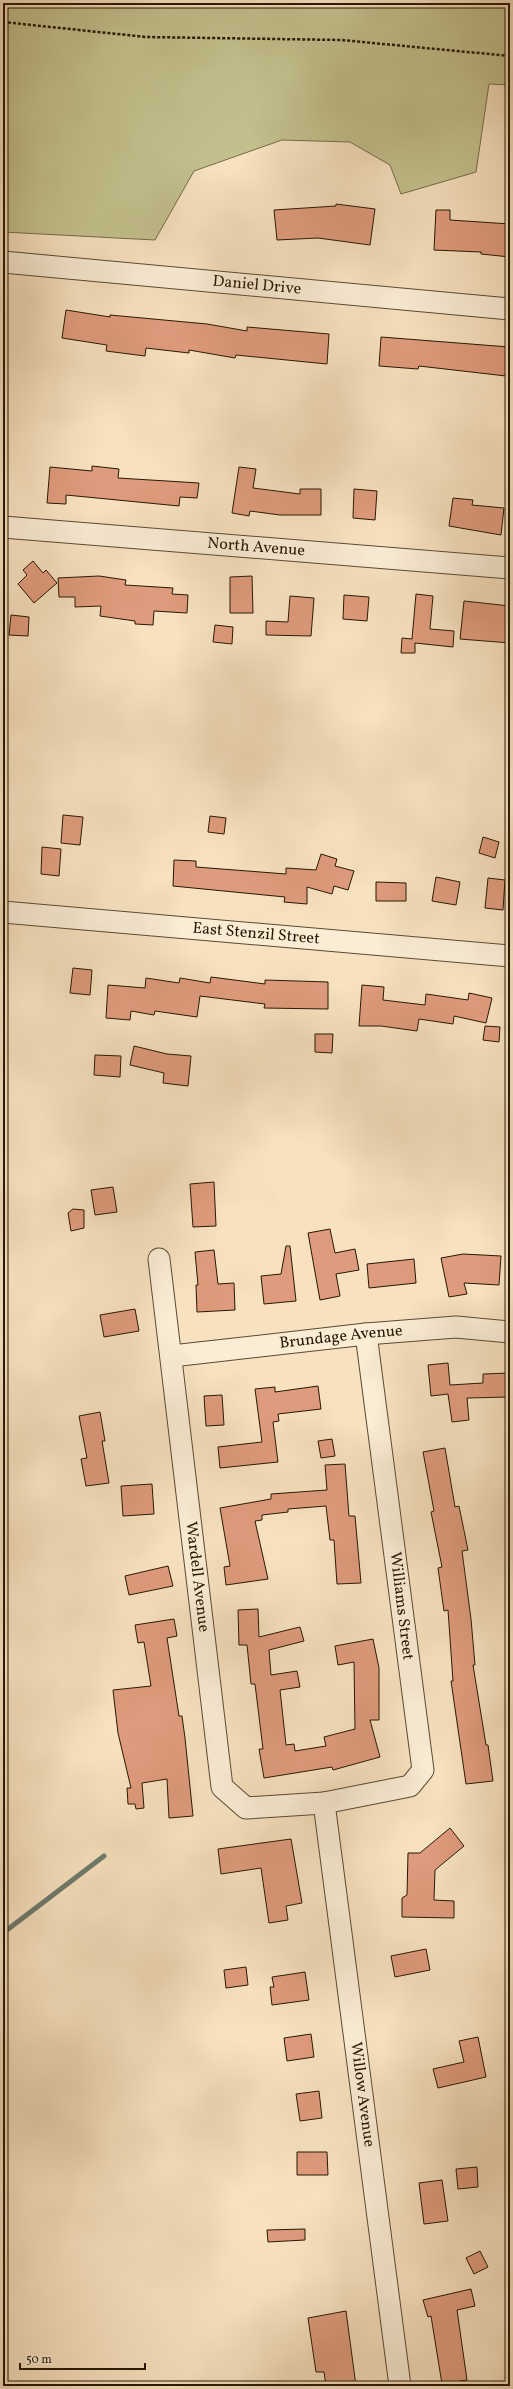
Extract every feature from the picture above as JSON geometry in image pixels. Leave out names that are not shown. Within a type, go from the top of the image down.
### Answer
[{"type":"street","name":"Daniel Drive","points":[[3,262],[510,308]]},
{"type":"street","name":"North Avenue","points":[[3,527],[510,568]]},
{"type":"street","name":"East Stenzil Street","points":[[3,912],[510,956]]},
{"type":"street","name":"Wardell Avenue","points":[[159,1258],[172,1356],[222,1787],[246,1808],[324,1803]]},
{"type":"street","name":"Brundage Avenue","points":[[172,1356],[366,1334],[456,1327],[510,1332]]},
{"type":"street","name":"Williams Street","points":[[324,1803],[410,1786],[423,1770],[366,1334]]},
{"type":"street","name":"Willow Avenue","points":[[324,1803],[400,2386]]},
{"type":"path","points":[[3,22],[146,37],[341,40],[510,56]]},
{"type":"shaded area","points":[[3,3],[480,3],[510,6],[510,85],[489,84],[476,172],[401,194],[390,165],[350,142],[282,140],[194,171],[155,240],[3,232]]},
{"type":"building","points":[[336,204],[375,209],[370,245],[318,238],[277,240],[274,210],[336,206]]},
{"type":"building","points":[[436,210],[450,210],[450,220],[510,224],[510,257],[481,254],[481,252],[434,250]]},
{"type":"building","points":[[66,310],[110,317],[110,315],[207,324],[247,331],[247,327],[329,334],[327,364],[236,355],[235,358],[189,350],[189,353],[146,348],[145,356],[106,351],[107,345],[62,338]]},
{"type":"building","points":[[381,337],[509,347],[506,376],[419,366],[418,369],[379,366]]},
{"type":"building","points":[[92,466],[119,469],[118,478],[199,483],[197,498],[180,497],[179,506],[66,495],[66,504],[47,503],[50,467],[92,471]]},
{"type":"building","points":[[239,467],[256,469],[253,488],[300,494],[300,489],[321,489],[321,515],[280,515],[250,511],[249,516],[232,513]]},
{"type":"building","points":[[354,489],[377,491],[375,520],[353,518]]},
{"type":"building","points":[[453,498],[473,500],[472,505],[504,508],[501,535],[449,526]]},
{"type":"building","points":[[33,561],[43,573],[46,570],[57,583],[34,603],[18,584],[27,575],[23,570]]},
{"type":"building","points":[[99,576],[126,580],[125,585],[173,588],[172,594],[188,595],[187,613],[154,611],[153,625],[135,624],[135,621],[100,616],[101,606],[75,607],[75,597],[59,597],[58,578]]},
{"type":"building","points":[[252,576],[253,613],[230,613],[230,577]]},
{"type":"building","points":[[416,594],[433,596],[430,629],[454,631],[453,647],[415,643],[415,653],[401,653],[402,638],[412,639]]},
{"type":"building","points":[[344,595],[369,597],[367,621],[343,619]]},
{"type":"building","points":[[290,596],[314,598],[311,636],[266,635],[266,621],[288,622]]},
{"type":"building","points":[[464,601],[510,606],[510,643],[460,639]]},
{"type":"building","points":[[11,615],[29,617],[28,636],[9,635]]},
{"type":"building","points":[[215,625],[233,627],[232,644],[213,642]]},
{"type":"building","points":[[63,815],[83,817],[80,845],[61,843]]},
{"type":"building","points":[[210,816],[226,818],[224,834],[208,832]]},
{"type":"building","points":[[483,837],[499,842],[495,858],[479,853]]},
{"type":"building","points":[[42,847],[61,849],[59,876],[41,874]]},
{"type":"building","points":[[321,854],[337,859],[335,866],[354,871],[348,890],[334,886],[332,894],[307,887],[307,904],[284,902],[285,897],[173,886],[174,860],[196,861],[196,867],[286,874],[286,868],[316,870]]},
{"type":"building","points":[[436,877],[460,882],[456,905],[432,901]]},
{"type":"building","points":[[488,878],[505,880],[503,910],[485,908]]},
{"type":"building","points":[[376,882],[406,883],[406,901],[376,901]]},
{"type":"building","points":[[73,968],[92,970],[90,995],[70,993]]},
{"type":"building","points":[[211,977],[265,984],[265,980],[328,982],[328,1009],[264,1008],[265,1004],[200,996],[197,1017],[155,1011],[154,1015],[131,1011],[130,1020],[106,1018],[108,985],[145,988],[146,978],[179,983],[180,978],[210,983]]},
{"type":"building","points":[[362,985],[384,987],[383,1000],[425,1005],[426,994],[468,1000],[469,993],[492,998],[486,1023],[454,1016],[453,1024],[419,1019],[417,1031],[381,1026],[359,1026]]},
{"type":"building","points":[[485,1026],[500,1027],[499,1042],[483,1040]]},
{"type":"building","points":[[315,1034],[333,1034],[332,1053],[315,1052]]},
{"type":"building","points":[[134,1046],[167,1054],[191,1056],[188,1086],[163,1083],[164,1073],[130,1065]]},
{"type":"building","points":[[95,1055],[121,1056],[120,1077],[94,1075]]},
{"type":"building","points":[[214,1182],[216,1226],[193,1227],[190,1184]]},
{"type":"building","points":[[113,1187],[117,1212],[95,1215],[91,1190]]},
{"type":"building","points":[[73,1209],[84,1210],[84,1228],[71,1231],[68,1213]]},
{"type":"building","points":[[330,1229],[335,1253],[355,1249],[359,1270],[336,1274],[340,1296],[320,1300],[308,1233]]},
{"type":"building","points":[[286,1246],[290,1246],[296,1301],[264,1304],[261,1276],[281,1274]]},
{"type":"building","points":[[214,1250],[218,1284],[234,1283],[235,1310],[197,1312],[196,1285],[198,1285],[195,1252]]},
{"type":"building","points":[[463,1254],[501,1256],[499,1285],[464,1283],[467,1294],[449,1297],[441,1258]]},
{"type":"building","points":[[414,1259],[416,1283],[369,1288],[367,1264]]},
{"type":"building","points":[[135,1309],[139,1331],[104,1337],[100,1315]]},
{"type":"building","points":[[448,1363],[450,1385],[483,1383],[483,1374],[510,1373],[510,1397],[467,1398],[469,1420],[452,1422],[448,1394],[431,1396],[428,1365]]},
{"type":"building","points":[[318,1386],[321,1409],[278,1414],[279,1421],[273,1422],[278,1462],[220,1468],[218,1447],[262,1442],[255,1389],[275,1387],[275,1392]]},
{"type":"building","points":[[222,1395],[224,1425],[206,1426],[204,1396]]},
{"type":"building","points":[[100,1412],[105,1441],[102,1441],[109,1483],[86,1486],[81,1459],[87,1458],[79,1416]]},
{"type":"building","points":[[332,1439],[335,1456],[321,1458],[318,1441]]},
{"type":"building","points":[[445,1448],[455,1507],[459,1506],[468,1550],[462,1551],[471,1619],[475,1665],[473,1665],[493,1781],[466,1784],[451,1681],[453,1681],[448,1610],[444,1611],[438,1568],[442,1567],[431,1512],[434,1511],[423,1452]]},
{"type":"building","points":[[345,1464],[349,1516],[355,1516],[361,1583],[337,1584],[334,1540],[330,1540],[326,1506],[288,1509],[288,1512],[262,1515],[262,1520],[255,1521],[268,1579],[226,1585],[224,1567],[230,1566],[220,1508],[271,1499],[271,1494],[327,1490],[325,1465]]},
{"type":"building","points":[[152,1484],[154,1514],[123,1516],[121,1486]]},
{"type":"building","points":[[168,1566],[173,1586],[129,1595],[125,1576]]},
{"type":"building","points":[[258,1609],[259,1637],[300,1627],[304,1641],[269,1650],[271,1675],[297,1671],[300,1687],[280,1690],[286,1745],[294,1744],[295,1751],[326,1746],[324,1737],[355,1729],[354,1662],[338,1665],[335,1646],[373,1639],[379,1668],[379,1720],[370,1720],[380,1757],[333,1770],[332,1767],[264,1778],[259,1749],[263,1749],[255,1684],[251,1684],[247,1645],[239,1645],[238,1610]]},
{"type":"building","points":[[174,1619],[177,1636],[167,1638],[179,1716],[182,1716],[193,1816],[169,1818],[167,1779],[142,1783],[144,1808],[136,1809],[135,1804],[128,1804],[127,1788],[131,1788],[118,1733],[113,1690],[151,1686],[144,1642],[138,1643],[135,1625]]},
{"type":"building","points":[[450,1828],[464,1846],[435,1870],[434,1900],[454,1901],[454,1918],[402,1917],[402,1898],[407,1895],[408,1853],[420,1853]]},
{"type":"building","points":[[291,1839],[302,1903],[286,1906],[288,1920],[269,1923],[261,1868],[221,1874],[218,1849]]},
{"type":"building","points":[[426,1949],[430,1970],[395,1977],[391,1956]]},
{"type":"building","points":[[246,1967],[248,1985],[226,1988],[224,1970]]},
{"type":"building","points":[[305,1972],[309,2000],[272,2005],[270,1987],[274,1987],[272,1977]]},
{"type":"building","points":[[311,2034],[314,2057],[287,2061],[284,2038]]},
{"type":"building","points":[[478,2037],[486,2077],[438,2088],[433,2069],[464,2062],[459,2041]]},
{"type":"building","points":[[319,2091],[322,2118],[300,2121],[296,2094]]},
{"type":"building","points":[[297,2152],[327,2152],[328,2175],[297,2175]]},
{"type":"building","points":[[477,2167],[478,2187],[458,2189],[456,2169]]},
{"type":"building","points":[[442,2180],[448,2221],[424,2224],[419,2183]]},
{"type":"building","points":[[305,2229],[305,2240],[268,2242],[267,2230]]},
{"type":"building","points":[[480,2251],[488,2267],[474,2274],[466,2258]]},
{"type":"building","points":[[471,2289],[475,2306],[457,2310],[467,2380],[442,2384],[431,2316],[428,2317],[423,2300]]},
{"type":"building","points":[[346,2311],[356,2386],[326,2386],[324,2372],[316,2372],[308,2318]]},
{"type":"waterway","points":[[3,1933],[104,1856]]}]
